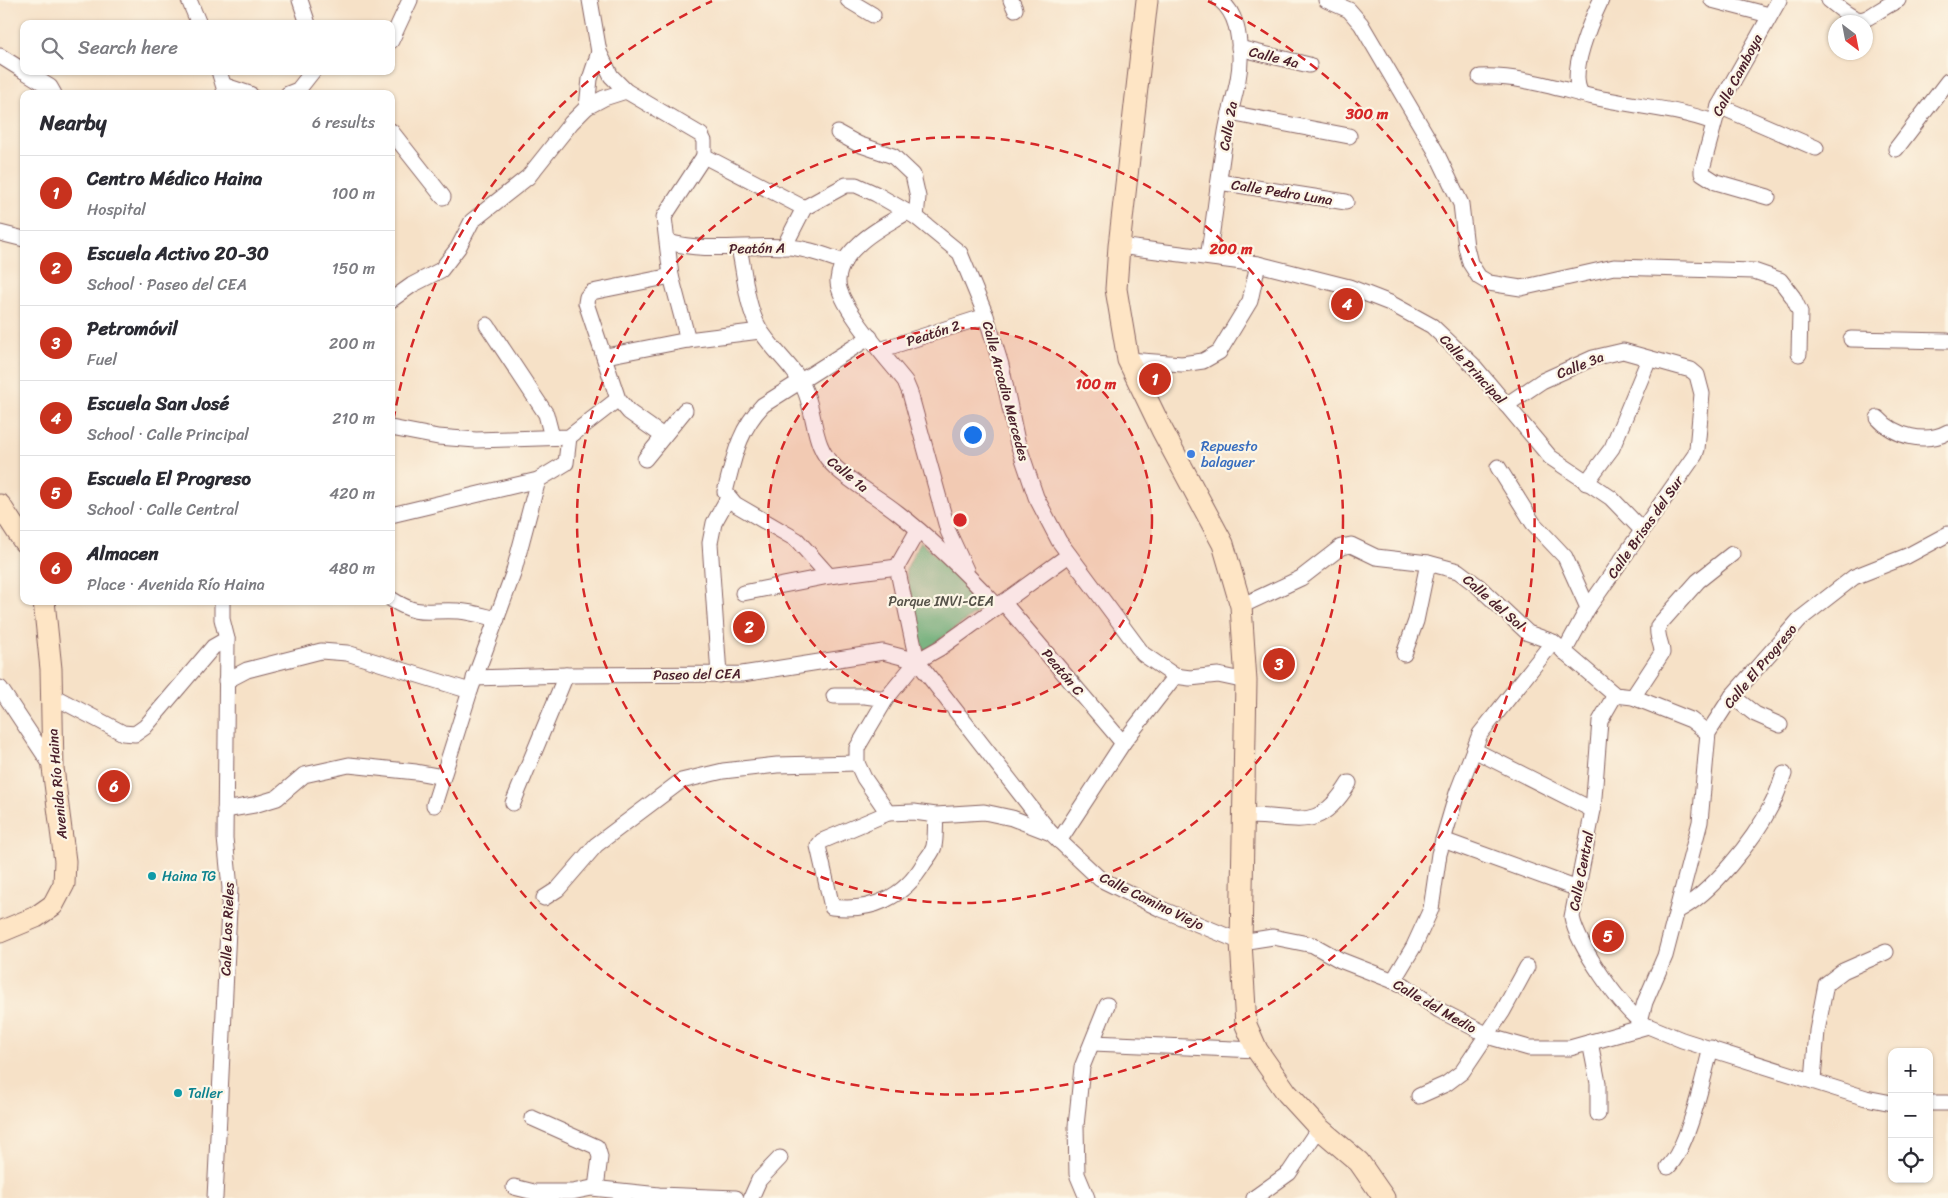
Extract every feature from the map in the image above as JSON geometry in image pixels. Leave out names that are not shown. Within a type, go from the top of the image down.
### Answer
[{"type":"main road","points":[[1147,0],[1119,246],[1116,288],[1128,360],[1162,430],[1223,544],[1241,606],[1246,680],[1241,942],[1246,1025],[1257,1050],[1287,1093],[1318,1128],[1359,1162],[1384,1198]]},
{"type":"main road","points":[[0,505],[20,536]]},
{"type":"main road","name":"Avenida Río Haina","points":[[0,932],[36,917],[52,906],[64,884],[65,861],[53,768],[51,695],[44,605]]},
{"type":"street","points":[[189,0],[197,20]]},
{"type":"street","points":[[300,0],[307,20]]},
{"type":"street","points":[[395,32],[410,0]]},
{"type":"street","points":[[590,0],[599,52],[611,76],[626,91],[701,135],[704,140],[704,156],[664,217],[671,276],[688,340]]},
{"type":"street","points":[[848,0],[873,15]]},
{"type":"street","name":"Calle 2a","points":[[1208,258],[1230,113],[1238,79],[1239,48],[1236,24],[1229,10],[1220,0]]},
{"type":"street","points":[[1326,0],[1349,10],[1361,24],[1435,150],[1461,204],[1470,264],[1479,277],[1489,283],[1521,288],[1614,268],[1754,271],[1780,280],[1793,298],[1800,312],[1799,354]]},
{"type":"street","points":[[1582,94],[1576,86],[1576,77],[1588,28],[1601,0]]},
{"type":"street","points":[[1712,0],[1770,15]]},
{"type":"street","name":"Calle Camboya","points":[[1768,197],[1716,182],[1702,173],[1713,122],[1719,106],[1779,0]]},
{"type":"street","points":[[1829,0],[1855,20],[1864,20],[1898,0]]},
{"type":"street","name":"Calle 4a","points":[[1239,48],[1309,66]]},
{"type":"street","points":[[587,107],[590,78],[599,52]]},
{"type":"street","points":[[0,56],[20,68]]},
{"type":"street","points":[[30,75],[52,90]]},
{"type":"street","points":[[220,75],[226,90]]},
{"type":"street","points":[[298,90],[310,75]]},
{"type":"street","points":[[1480,77],[1510,76],[1582,94],[1693,115],[1713,122]]},
{"type":"street","points":[[1896,149],[1948,81]]},
{"type":"street","points":[[395,297],[412,285],[441,270],[458,248],[472,221],[528,177],[571,123],[587,107],[604,98],[626,91]]},
{"type":"street","points":[[1719,106],[1816,148]]},
{"type":"street","points":[[1230,113],[1349,136]]},
{"type":"street","points":[[838,133],[858,144],[893,156],[913,175],[918,197],[912,215],[859,244],[844,262],[838,280],[839,292],[847,307],[904,381],[910,393],[948,531],[969,576]]},
{"type":"street","points":[[395,137],[410,158],[443,197]]},
{"type":"street","points":[[704,156],[804,208],[784,247]]},
{"type":"street","name":"Calle Pedro Luna","points":[[1219,182],[1346,202]]},
{"type":"street","name":"Calle Arcadio Mercedes","points":[[804,208],[846,185],[862,188],[912,215],[960,253],[986,316],[1001,365],[1017,441],[1036,498],[1059,542],[1143,654],[1174,676]]},
{"type":"street","points":[[0,233],[20,238]]},
{"type":"street","name":"Peatón A","points":[[668,242],[684,246],[784,247],[815,252],[844,262]]},
{"type":"street","name":"Calle Principal","points":[[1119,246],[1258,264],[1349,287],[1390,303],[1432,326],[1473,365],[1550,457],[1611,498],[1642,530]]},
{"type":"street","name":"Calle 1a","points":[[739,248],[754,317],[760,330],[800,381],[807,394],[816,437],[825,456],[836,468],[898,513],[1000,604]]},
{"type":"street","points":[[1128,360],[1182,364],[1204,362],[1219,352],[1250,301],[1258,264]]},
{"type":"street","points":[[664,436],[629,412],[618,399],[606,356],[586,303],[587,297],[592,292],[671,276]]},
{"type":"street","name":"Peatón 2","points":[[880,350],[986,316]]},
{"type":"street","points":[[487,326],[546,414],[552,437]]},
{"type":"street","points":[[606,356],[688,340],[760,330]]},
{"type":"street","points":[[829,576],[797,540],[728,498],[725,492],[739,438],[751,418],[764,405],[870,337]]},
{"type":"street","points":[[1851,339],[1948,341]]},
{"type":"street","name":"Calle 3a","points":[[1506,405],[1542,381],[1593,358],[1623,351],[1691,370],[1697,375],[1702,394]]},
{"type":"street","points":[[1586,483],[1612,448],[1648,359]]},
{"type":"street","name":"Calle Brisas del Sur","points":[[1393,980],[1414,946],[1431,908],[1443,840],[1480,734],[1559,647],[1697,450],[1702,394]]},
{"type":"street","points":[[395,429],[438,437],[476,440],[569,437],[618,399]]},
{"type":"street","points":[[644,459],[685,410]]},
{"type":"street","points":[[1878,418],[1887,428],[1910,436],[1933,439],[1948,432]]},
{"type":"street","points":[[395,514],[538,480],[566,462],[569,437]]},
{"type":"street","points":[[1498,467],[1533,522],[1565,557],[1588,608]]},
{"type":"street","points":[[434,805],[472,684],[513,574],[538,480]]},
{"type":"street","points":[[719,675],[710,543],[714,523],[728,498]]},
{"type":"street","points":[[918,530],[897,568],[917,660],[1055,837],[1174,676],[1190,678],[1218,675],[1246,680]]},
{"type":"street","name":"Calle El Progreso","points":[[1644,1024],[1665,956],[1700,822],[1708,733],[1732,696],[1800,619],[1854,577],[1906,556],[1948,534]]},
{"type":"street","name":"Calle del Sol","points":[[1241,606],[1301,578],[1341,547],[1352,545],[1376,557],[1428,563],[1458,571],[1478,586],[1528,632],[1559,647],[1615,694]]},
{"type":"street","points":[[1633,697],[1662,653],[1662,645],[1656,635],[1658,626],[1698,581],[1732,554]]},
{"type":"street","points":[[888,813],[864,778],[857,762],[857,748],[886,699],[917,660],[940,648],[1069,556]]},
{"type":"street","points":[[1404,654],[1416,621],[1428,563]]},
{"type":"street","points":[[742,593],[829,576],[897,568]]},
{"type":"street","points":[[395,601],[413,611],[426,613],[458,611],[496,618]]},
{"type":"street","name":"Peatón C","points":[[1000,604],[1123,743]]},
{"type":"street","name":"Calle Los Rieles","points":[[215,1198],[230,888],[225,838],[227,639],[222,618],[222,605]]},
{"type":"street","points":[[51,695],[123,733],[135,734],[145,727],[213,647],[227,639]]},
{"type":"street","name":"Paseo del CEA","points":[[226,681],[248,670],[321,652],[347,653],[472,684],[566,675],[719,675],[777,669],[883,652],[917,660]]},
{"type":"street","points":[[513,803],[566,675]]},
{"type":"street","points":[[0,688],[53,768]]},
{"type":"street","points":[[1615,694],[1633,697],[1691,720],[1708,733]]},
{"type":"street","name":"Calle Central","points":[[1615,694],[1600,721],[1593,810],[1578,889],[1572,908],[1574,928],[1593,962],[1625,1006],[1644,1024]]},
{"type":"street","points":[[834,696],[865,696],[886,699]]},
{"type":"street","points":[[1732,696],[1754,714],[1780,725]]},
{"type":"street","points":[[1474,750],[1593,810]]},
{"type":"street","points":[[544,898],[558,889],[596,845],[681,781],[723,771],[777,765],[857,762]]},
{"type":"street","points":[[225,810],[254,806],[277,798],[304,775],[349,765],[408,771],[443,777]]},
{"type":"street","points":[[1677,911],[1691,904],[1728,867],[1772,806],[1784,774]]},
{"type":"street","points":[[1243,816],[1269,816],[1304,820],[1316,817],[1338,802],[1349,783]]},
{"type":"street","name":"Calle Camino Viejo","points":[[936,815],[934,848],[919,873],[901,892],[884,902],[849,909],[832,907],[818,846],[822,841],[888,813],[914,812],[936,815],[984,812],[1012,818],[1055,837],[1100,879],[1159,908],[1241,942]]},
{"type":"street","points":[[1443,840],[1578,889]]},
{"type":"street","name":"Calle del Medio","points":[[1241,942],[1273,937],[1313,945],[1340,960],[1404,985],[1439,1010],[1487,1035],[1528,1048],[1570,1048],[1644,1024]]},
{"type":"street","points":[[1813,1080],[1817,1031],[1826,984],[1843,971],[1886,952]]},
{"type":"street","points":[[1419,1096],[1446,1084],[1462,1072],[1487,1035],[1527,967]]},
{"type":"street","points":[[1087,1198],[1077,1174],[1076,1126],[1082,1067],[1107,1005]]},
{"type":"street","points":[[1644,1024],[1711,1048],[1866,1098],[1888,1102]]},
{"type":"street","points":[[1590,1042],[1598,1083],[1598,1114]]},
{"type":"street","points":[[1093,1043],[1257,1050]]},
{"type":"street","points":[[1668,1167],[1674,1161],[1684,1139],[1711,1048]]},
{"type":"street","points":[[1933,1103],[1948,1103]]},
{"type":"street","points":[[532,1118],[598,1147],[600,1156],[596,1188]]},
{"type":"street","points":[[1254,1198],[1288,1173],[1318,1128]]},
{"type":"street","points":[[751,1198],[759,1180],[780,1158]]},
{"type":"street","points":[[514,1187],[534,1192],[572,1192],[596,1188],[658,1195],[736,1198]]},
{"type":"green space","name":"Parque INVI-CEA","points":[[920,541],[987,605],[924,651],[916,625],[906,570]]},
{"type":"place","name":"Escuela San José","points":[[1347,304]]},
{"type":"place","name":"Centro Médico Haina","points":[[1155,379]]},
{"type":"place","name":"Repuesto balaguer","points":[[1191,454]]},
{"type":"place","name":"Escuela Activo 20-30","points":[[749,627]]},
{"type":"place","name":"Petromóvil","points":[[1279,664]]},
{"type":"place","name":"Almacen","points":[[114,786]]},
{"type":"place","name":"Haina TG","points":[[152,876]]},
{"type":"place","name":"Escuela El Progreso","points":[[1608,936]]},
{"type":"place","name":"Taller","points":[[178,1093]]}]
